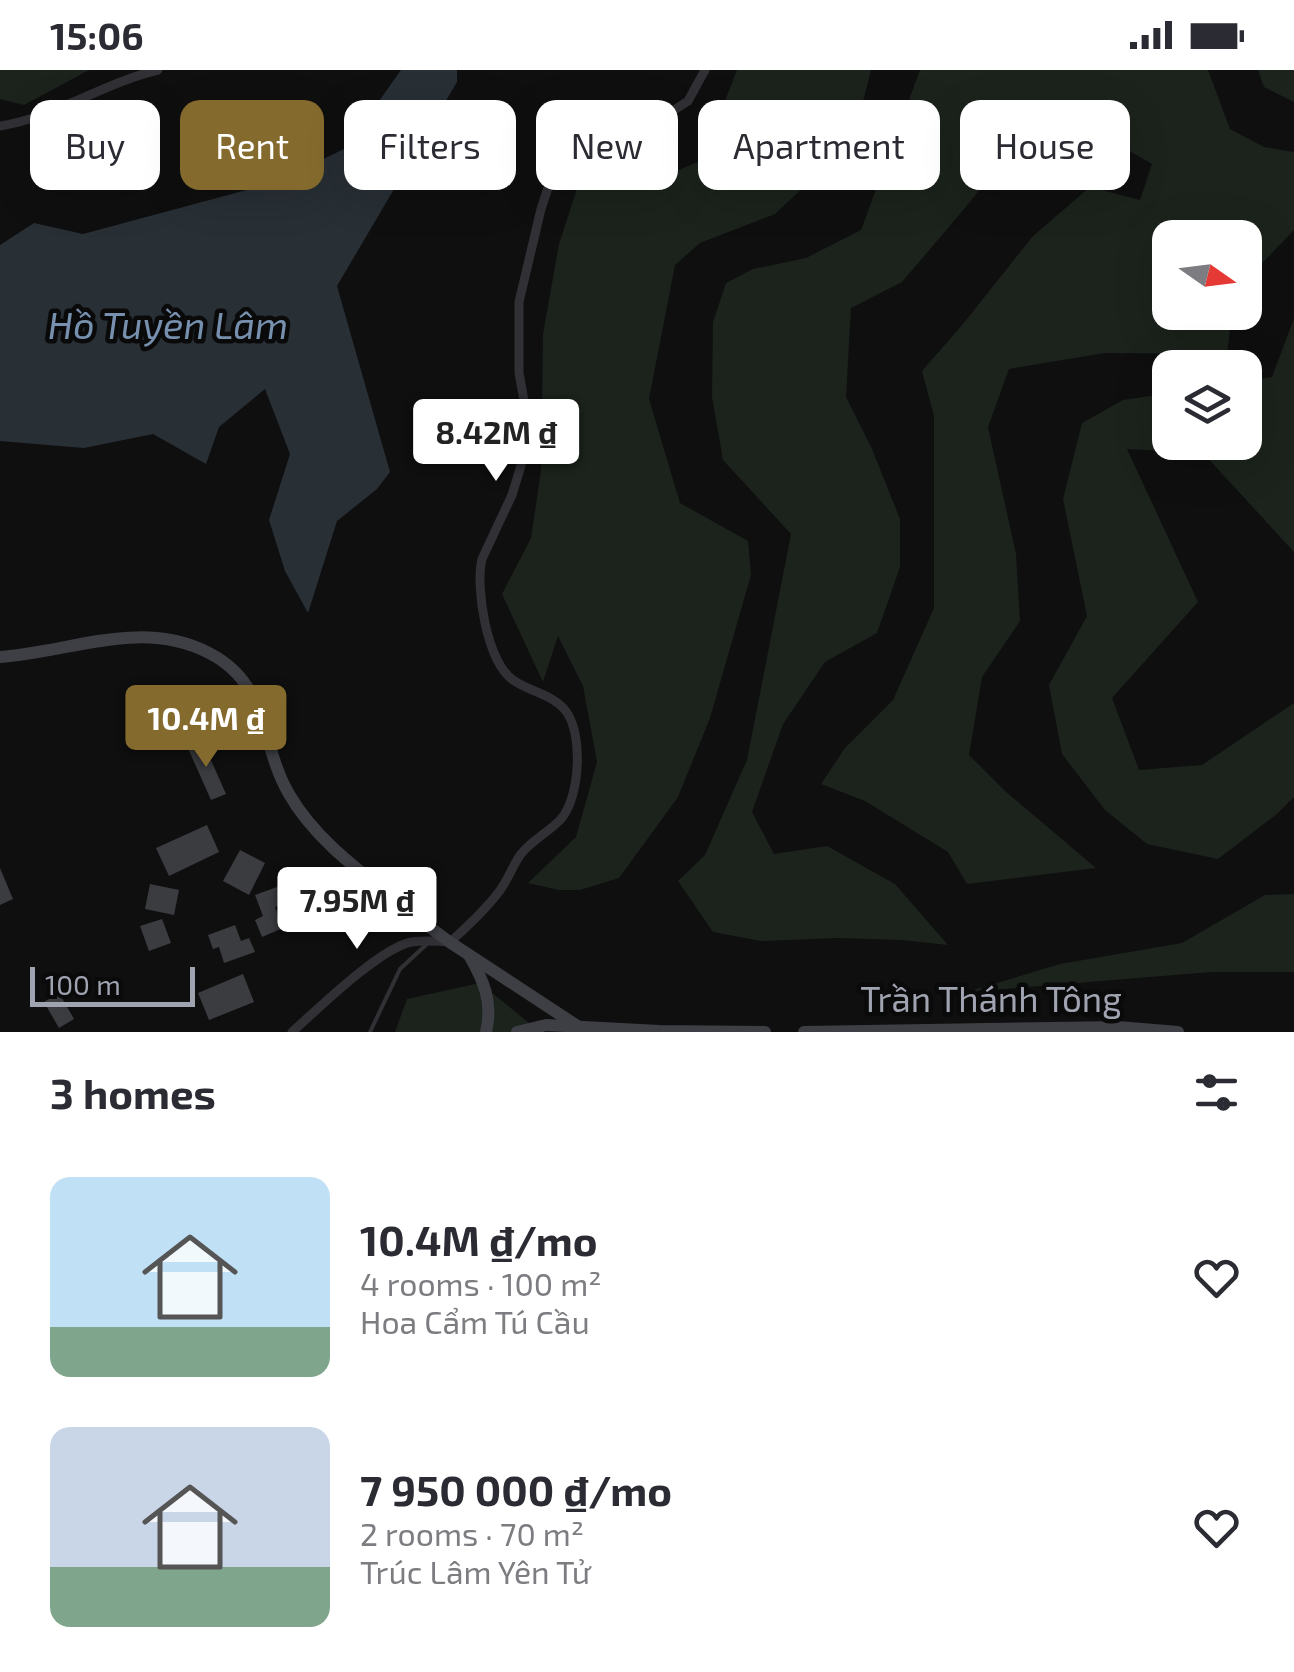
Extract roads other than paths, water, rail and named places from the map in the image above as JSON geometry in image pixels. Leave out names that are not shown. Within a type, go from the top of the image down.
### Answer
[{"type":"street","points":[[0,126],[26,121],[158,70]]},
{"type":"street","points":[[292,1032],[351,980],[395,949],[410,942],[450,942],[499,892],[525,850],[567,811],[576,774],[576,734],[569,714],[556,701],[512,680],[499,664],[485,620],[480,580],[486,546],[512,495],[527,446],[527,418],[519,373],[518,312],[541,208],[560,151],[578,120],[598,113],[635,121],[655,120],[688,101],[705,70]]},
{"type":"street","points":[[0,657],[142,636],[180,641],[231,666],[250,688],[276,768],[309,823],[360,871],[450,942],[579,1026]]},
{"type":"street","points":[[468,953],[488,994],[486,1032]]},
{"type":"street","points":[[517,1032],[546,1025],[765,1032]]},
{"type":"street","name":"Trần Thánh Tông","points":[[804,1032],[1118,1028],[1178,1032]]},
{"type":"lane","points":[[370,1032],[400,969],[430,941]]},
{"type":"water","name":"Hồ Tuyền Lâm","points":[[401,70],[457,70],[457,82],[446,100],[380,100]]},
{"type":"water","name":"Hồ Tuyền Lâm","points":[[344,149],[344,190],[393,190],[337,286],[390,472],[377,489],[337,521],[308,613],[285,571],[269,520],[290,454],[265,389],[219,427],[206,464],[153,434],[84,448],[0,441],[0,245],[34,223],[83,234],[246,190],[324,190],[324,159]]}]
